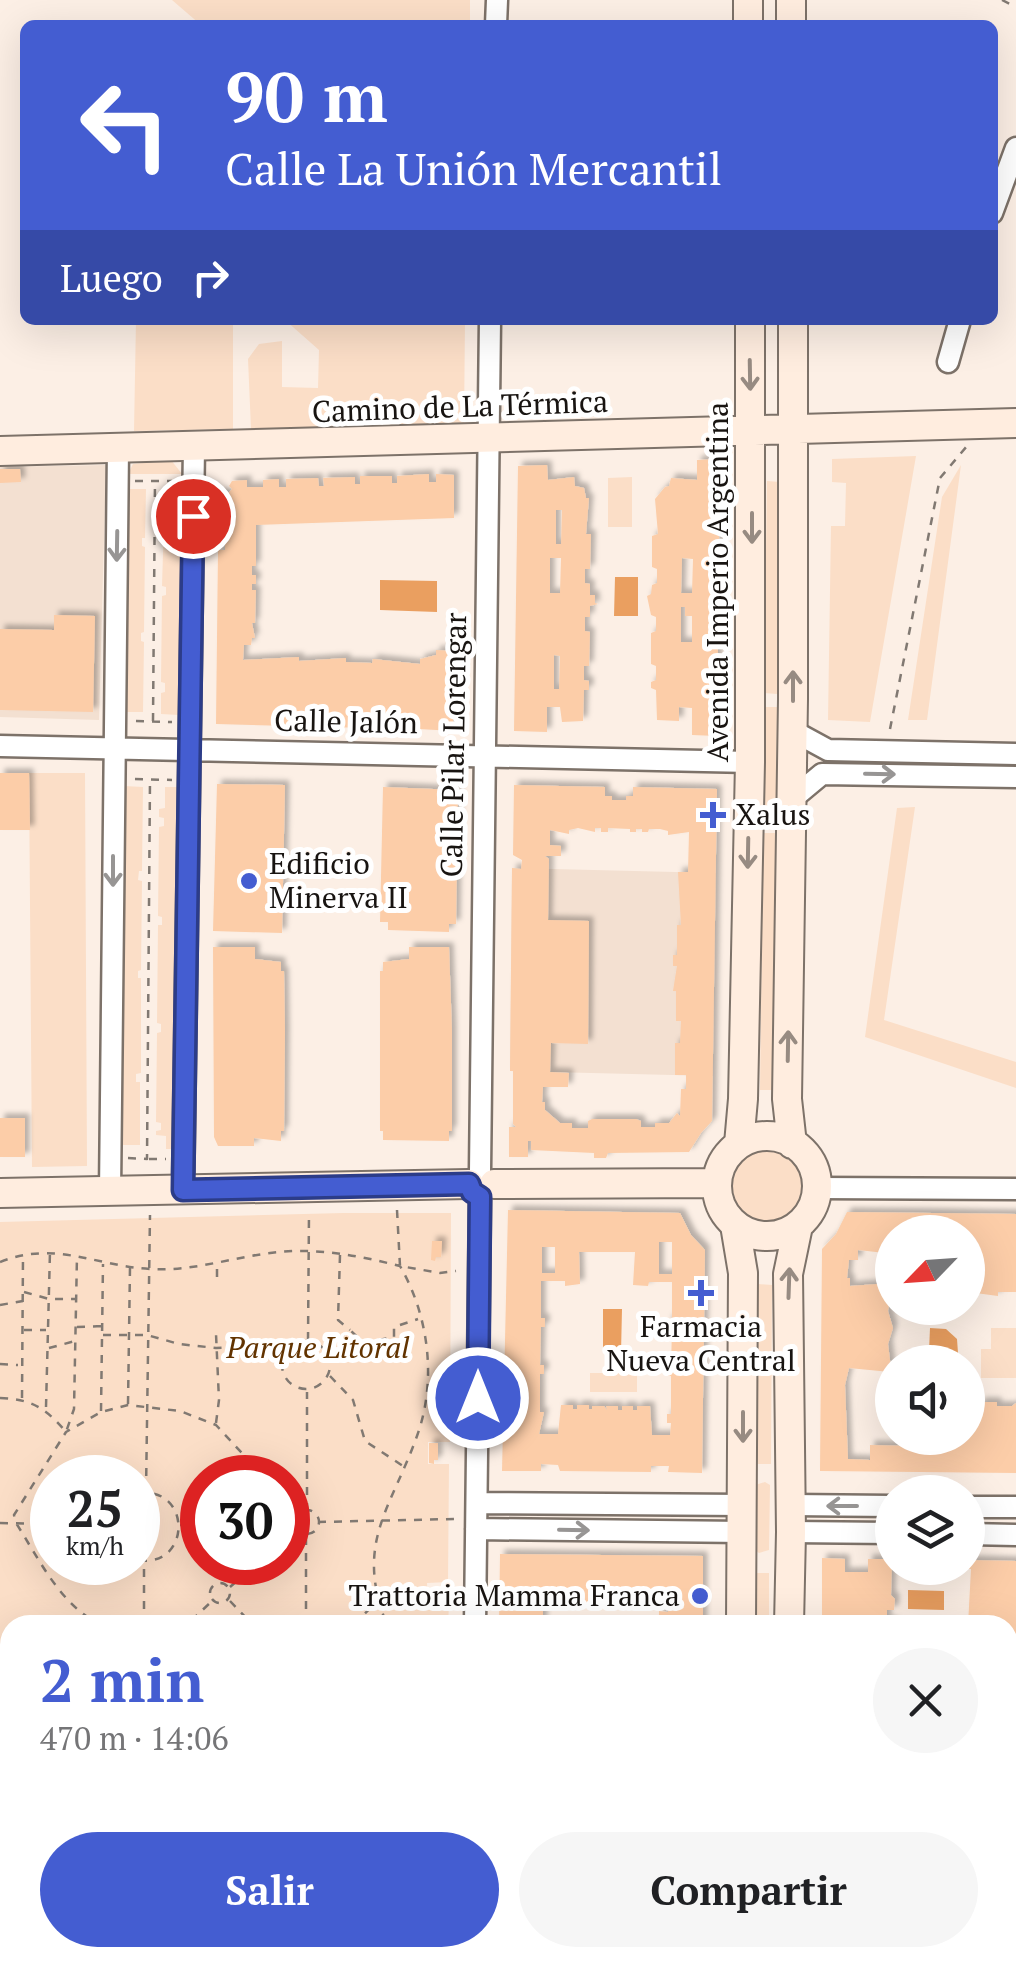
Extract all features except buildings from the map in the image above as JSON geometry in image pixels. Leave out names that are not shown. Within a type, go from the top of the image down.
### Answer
[{"type":"street","points":[[998,198],[1016,148]]},
{"type":"street","name":"Calle Pilar Lorengar","points":[[475,1615],[490,325]]},
{"type":"street","name":"Avenida Imperio Argentina","points":[[739,1144],[744,1099],[750,762],[750,325]]},
{"type":"street","points":[[792,1144],[787,1099],[794,325]]},
{"type":"street","points":[[948,362],[959,325]]},
{"type":"street","name":"Camino de La Térmica","points":[[0,451],[1016,423]]},
{"type":"street","points":[[183,1190],[194,447]]},
{"type":"street","points":[[110,1192],[118,448]]},
{"type":"street","points":[[792,731],[828,750],[1016,754]]},
{"type":"street","name":"Calle Jalón","points":[[0,746],[750,762]]},
{"type":"street","points":[[792,799],[822,774],[1016,777]]},
{"type":"street","points":[[741,1615],[743,1273],[734,1225],[721,1206],[716,1183],[728,1154],[756,1137],[775,1137],[806,1155],[814,1170],[816,1188],[814,1202],[798,1226],[788,1274],[788,1615]]},
{"type":"street","points":[[0,1193],[716,1183]]},
{"type":"street","points":[[816,1188],[1016,1190]]},
{"type":"street","points":[[734,1225],[754,1235],[777,1236],[798,1226]]},
{"type":"street","points":[[476,1503],[742,1518]]},
{"type":"street","points":[[985,1507],[1016,1507]]},
{"type":"street","points":[[791,1519],[875,1508]]},
{"type":"street","points":[[476,1529],[742,1518]]},
{"type":"street","points":[[791,1519],[875,1531]]},
{"type":"street","points":[[985,1534],[1016,1534]]},
{"type":"path","points":[[1002,0],[1016,6]]},
{"type":"path","points":[[890,729],[940,478],[969,444]]},
{"type":"path","points":[[118,480],[194,481]]},
{"type":"path","points":[[153,721],[155,481]]},
{"type":"path","points":[[114,720],[189,723]]},
{"type":"path","points":[[113,778],[188,780]]},
{"type":"path","points":[[111,1158],[147,1159],[150,780]]},
{"type":"path","points":[[383,1615],[374,1580],[377,1530],[418,1434],[429,1360],[414,1289],[400,1266],[397,1210]]},
{"type":"path","points":[[308,1340],[309,1212]]},
{"type":"path","points":[[146,1455],[150,1215]]},
{"type":"path","points":[[0,1262],[23,1253],[50,1251],[148,1269],[280,1252],[310,1252],[340,1253],[440,1273],[456,1271]]},
{"type":"path","points":[[46,1408],[50,1251]]},
{"type":"path","points":[[22,1399],[23,1253]]},
{"type":"path","points":[[340,1253],[338,1320],[364,1343],[394,1337],[394,1327],[420,1318]]},
{"type":"path","points":[[77,1255],[74,1409],[55,1454],[14,1515],[65,1594],[83,1615]]},
{"type":"path","points":[[101,1412],[103,1261]]},
{"type":"path","points":[[217,1263],[217,1277]]},
{"type":"path","points":[[128,1405],[130,1265]]},
{"type":"path","points":[[22,1292],[76,1298]]},
{"type":"path","points":[[0,1305],[22,1301]]},
{"type":"path","points":[[76,1327],[103,1326]]},
{"type":"path","points":[[22,1330],[48,1330]]},
{"type":"path","points":[[325,1349],[350,1330]]},
{"type":"path","points":[[216,1334],[216,1425]]},
{"type":"path","points":[[103,1335],[146,1335],[178,1344],[216,1348],[275,1346],[286,1351]]},
{"type":"path","points":[[48,1349],[76,1340]]},
{"type":"path","points":[[308,1340],[325,1349],[331,1365],[320,1386],[307,1390],[285,1377],[282,1360],[293,1344],[308,1340]]},
{"type":"path","points":[[0,1364],[22,1365]]},
{"type":"path","points":[[329,1375],[353,1400],[365,1441],[404,1466]]},
{"type":"path","points":[[307,1390],[307,1455]]},
{"type":"path","points":[[0,1398],[22,1399],[46,1408],[66,1432]]},
{"type":"path","points":[[66,1432],[101,1412],[128,1405],[180,1410],[216,1425],[244,1455]]},
{"type":"path","points":[[160,1496],[174,1508],[180,1525],[167,1553],[160,1555]]},
{"type":"path","points":[[310,1512],[318,1522],[310,1533]]},
{"type":"path","points":[[318,1522],[454,1519]]},
{"type":"path","points":[[0,1523],[30,1523]]},
{"type":"path","points":[[228,1599],[221,1604],[213,1600],[210,1592],[216,1584],[229,1588]]},
{"type":"path","points":[[144,1585],[144,1615]]},
{"type":"path","points":[[233,1585],[228,1599],[243,1615]]},
{"type":"path","points":[[306,1585],[306,1615]]},
{"type":"path","points":[[197,1615],[213,1600]]},
{"type":"path","points":[[364,1615],[378,1600]]},
{"type":"shaded area","points":[[106,465],[99,720],[0,717],[0,467]]},
{"type":"shaded area","points":[[615,577],[638,577],[638,616],[614,616]]},
{"type":"shaded area","points":[[380,580],[437,581],[437,612],[380,610]]},
{"type":"shaded area","points":[[512,868],[716,873],[713,1076],[510,1071]]},
{"type":"shaded area","points":[[603,1309],[622,1309],[621,1353],[603,1353]]},
{"type":"shaded area","points":[[930,1328],[946,1329],[957,1339],[957,1345],[929,1345]]},
{"type":"shaded area","points":[[908,1590],[944,1591],[944,1610],[908,1609]]},
{"type":"green space","points":[[172,0],[470,0],[470,20],[195,20]]},
{"type":"green space","points":[[136,325],[233,325],[233,429],[134,431]]},
{"type":"green space","points":[[291,325],[465,325],[464,423],[251,429],[248,359],[259,344],[282,341],[282,387],[318,388],[319,350]]},
{"type":"green space","points":[[916,456],[870,722],[828,720],[831,526],[845,526],[846,483],[832,482],[832,459]]},
{"type":"green space","points":[[171,460],[182,474],[128,474],[133,464]]},
{"type":"green space","points":[[961,465],[927,720],[908,720],[942,497]]},
{"type":"green space","points":[[632,477],[632,527],[608,527],[608,478]]},
{"type":"green space","points":[[767,481],[780,482],[777,694],[764,693]]},
{"type":"green space","points":[[128,489],[146,489],[142,538],[143,712],[125,712]]},
{"type":"green space","points":[[165,489],[182,489],[179,715],[161,714],[161,693],[165,692],[165,683],[161,682],[162,596],[166,595],[166,587],[162,586]]},
{"type":"green space","points":[[764,707],[777,707],[776,813],[763,813]]},
{"type":"green space","points":[[29,773],[85,773],[87,1166],[32,1167]]},
{"type":"green space","points":[[124,786],[143,787],[142,871],[138,880],[142,881],[138,971],[141,1073],[136,1074],[136,1082],[140,1082],[140,1145],[122,1145]]},
{"type":"green space","points":[[165,787],[179,787],[176,1149],[166,1149],[166,1136],[156,1135],[161,1130],[161,1123],[156,1122],[157,1033],[161,1032],[161,1024],[157,1023],[158,925],[162,925],[162,917],[158,916],[159,827],[164,826],[159,809],[165,808]]},
{"type":"green space","points":[[915,807],[884,1020],[1016,1062],[1016,1088],[865,1037],[897,808]]},
{"type":"green space","points":[[763,833],[777,833],[773,1090],[760,1090]]},
{"type":"green space","points":[[767,1148],[782,1151],[794,1160],[803,1172],[803,1202],[794,1214],[782,1223],[767,1226],[752,1223],[740,1214],[731,1202],[728,1187],[731,1172],[740,1160],[752,1151]]},
{"type":"green space","name":"Parque Litoral","points":[[451,1213],[450,1442],[428,1442],[428,1464],[449,1464],[448,1582],[427,1583],[428,1604],[449,1604],[448,1615],[0,1615],[0,1222]]},
{"type":"green space","points":[[758,1284],[772,1285],[771,1464],[756,1464]]},
{"type":"green space","points":[[991,1328],[1016,1328],[1016,1378],[985,1378],[985,1349],[991,1349]]},
{"type":"green space","points":[[590,1373],[637,1373],[637,1392],[590,1392]]},
{"type":"green space","points":[[755,1485],[770,1485],[769,1550],[759,1553],[755,1550]]},
{"type":"green space","points":[[755,1573],[769,1573],[769,1615],[754,1615]]},
{"type":"place","name":"Xalus","points":[[713,815]]},
{"type":"place","name":"Edificio Minerva II","points":[[249,881]]},
{"type":"place","name":"Farmacia Nueva Central","points":[[701,1293]]},
{"type":"place","name":"Trattoria Mamma Franca","points":[[700,1596]]},
{"type":"route","points":[[193,516],[183,1190],[469,1184],[480,1197],[478,1398]]}]
